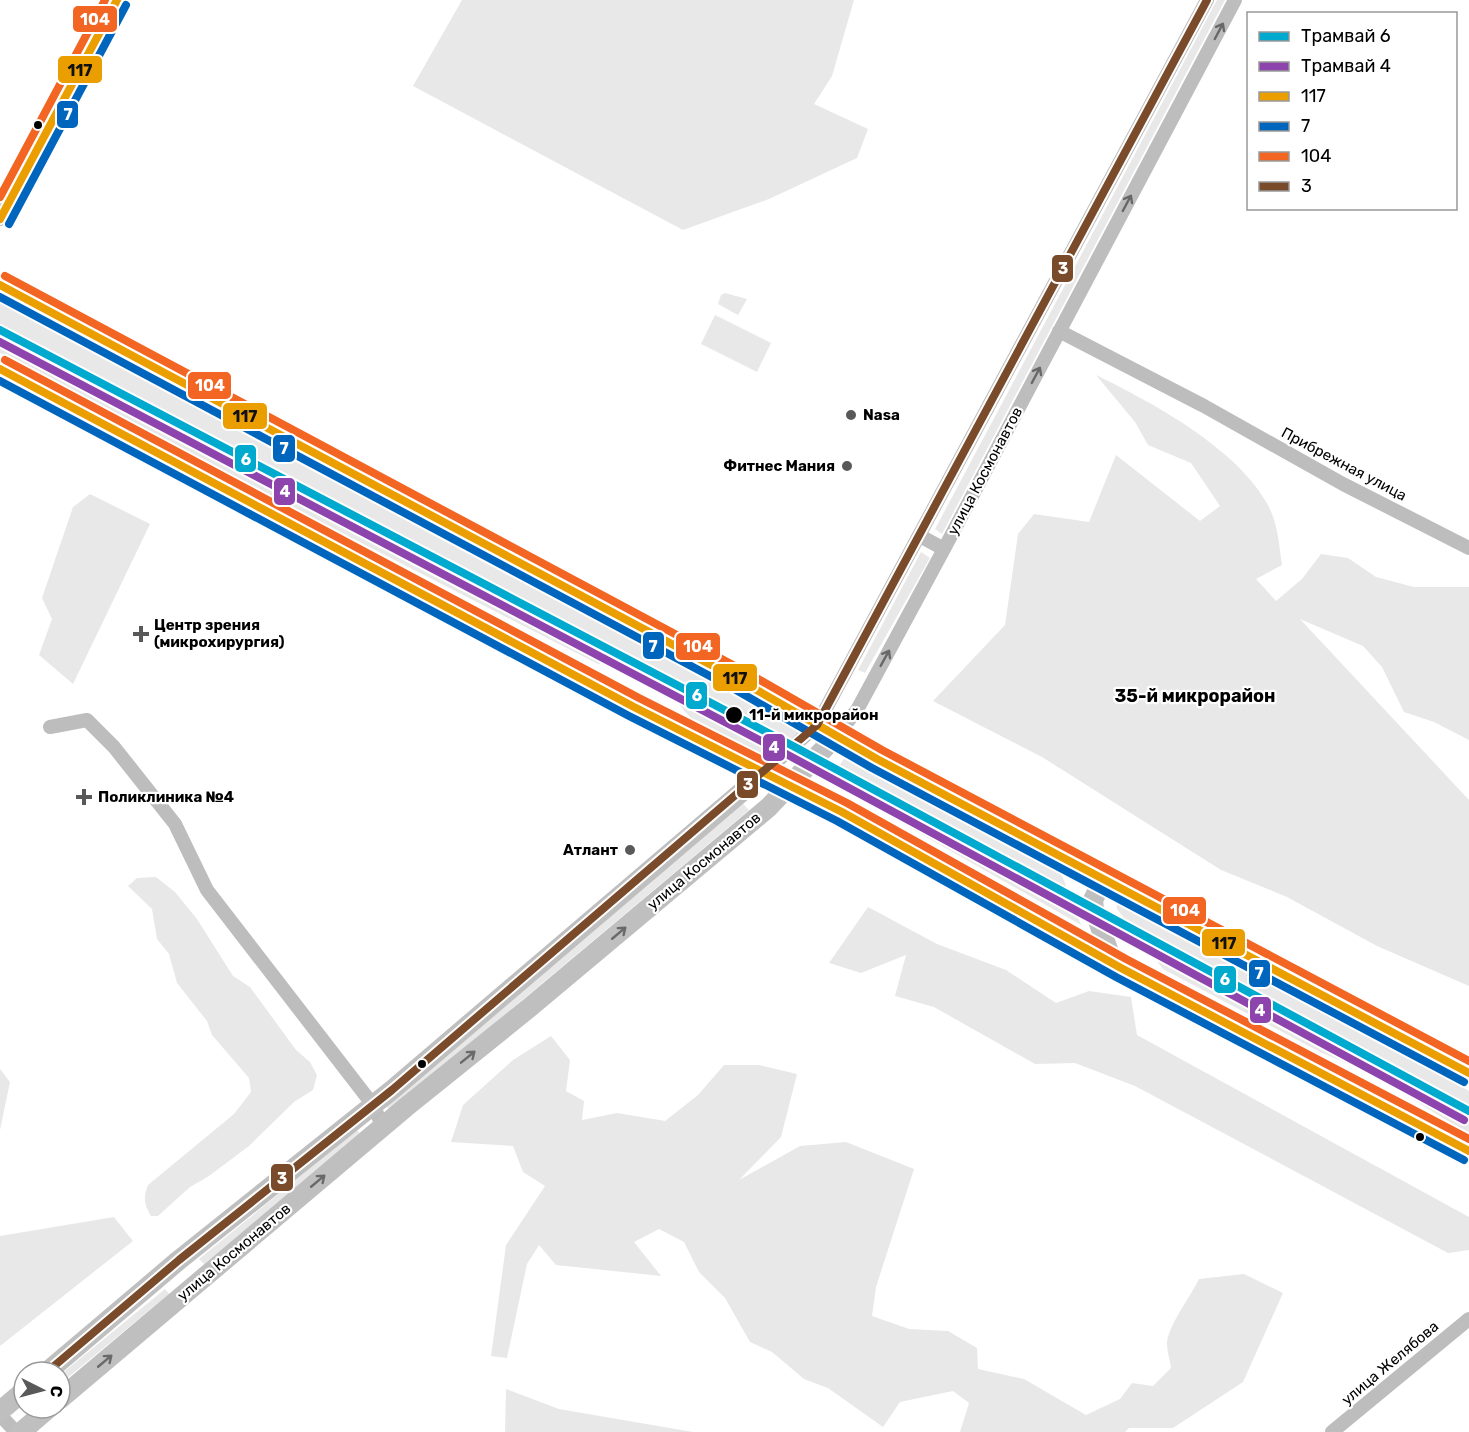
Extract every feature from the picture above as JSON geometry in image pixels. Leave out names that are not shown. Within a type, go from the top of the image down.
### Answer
[{"type":"main road","points":[[0,285],[711,665],[836,736],[1103,880],[1469,1073]]},
{"type":"main road","points":[[0,369],[634,707],[790,785],[1113,964],[1469,1151]]},
{"type":"main road","name":"улица Космонавтов","points":[[72,1389],[769,807],[836,736]]},
{"type":"main road","name":"улица Космонавтов","points":[[61,1360],[189,1253],[373,1106],[765,772]]},
{"type":"main road","points":[[1103,880],[1092,900],[1113,964]]},
{"type":"main road","points":[[0,1413],[12,1402]]},
{"type":"main road","points":[[21,1432],[35,1420]]},
{"type":"street","points":[[0,219],[117,0]]},
{"type":"street","name":"улица Космонавтов","points":[[765,772],[817,725],[920,536],[1079,233],[1207,0]]},
{"type":"street","name":"улица Космонавтов","points":[[836,736],[857,710],[1235,0]]},
{"type":"street","name":"Прибрежная улица","points":[[1059,331],[1204,406],[1343,484],[1469,548]]},
{"type":"street","points":[[920,536],[944,549]]},
{"type":"street","points":[[50,727],[87,720],[114,747],[175,824],[207,890],[373,1106],[383,1127]]},
{"type":"street","name":"улица Желябова","points":[[1332,1432],[1469,1319]]},
{"type":"street","points":[[0,1413],[16,1432]]},
{"type":"shaded area","points":[[462,0],[854,0],[832,76],[814,104],[868,129],[857,158],[769,199],[683,230],[413,86]]},
{"type":"shaded area","points":[[1217,0],[1225,0],[942,534],[935,529]]},
{"type":"shaded area","points":[[725,293],[747,299],[738,315],[718,304],[721,295]]},
{"type":"shaded area","points":[[0,301],[292,460],[810,728],[786,753],[766,756],[690,717],[667,691],[612,663],[598,664],[238,480],[0,353]]},
{"type":"shaded area","points":[[715,315],[771,343],[757,372],[701,344]]},
{"type":"shaded area","points":[[1096,375],[1143,399],[1193,430],[1216,447],[1255,486],[1269,507],[1274,521],[1282,565],[1256,579],[1276,601],[1302,579],[1321,554],[1348,558],[1376,577],[1414,587],[1469,587],[1469,740],[1434,722],[1404,712],[1382,667],[1363,646],[1300,619],[1469,800],[1469,986],[1377,946],[1287,897],[1221,870],[1042,757],[933,701],[1005,625],[1018,534],[1034,514],[1089,522],[1116,455],[1200,521],[1220,506],[1191,463],[1148,445],[1135,422]]},
{"type":"shaded area","points":[[90,494],[150,524],[73,684],[39,655],[52,619],[42,598],[73,507]]},
{"type":"shaded area","points":[[921,552],[930,558],[865,673],[858,670]]},
{"type":"shaded area","points":[[849,750],[1060,870],[1081,925],[845,791],[834,775]]},
{"type":"shaded area","points":[[743,804],[749,810],[390,1111],[385,1104]]},
{"type":"shaded area","points":[[156,877],[175,892],[197,919],[233,976],[250,987],[296,1050],[310,1062],[317,1075],[313,1090],[294,1102],[249,1146],[209,1176],[190,1187],[158,1216],[151,1216],[145,1201],[148,1185],[234,1114],[251,1092],[249,1078],[212,1035],[207,1021],[177,983],[169,954],[157,939],[152,909],[128,886],[137,878]]},
{"type":"shaded area","points":[[1122,898],[1469,1091],[1469,1134],[1370,1073],[1320,1052],[1163,969],[1117,909],[1116,902]]},
{"type":"shaded area","points":[[868,907],[937,944],[1006,970],[1056,1003],[1089,991],[1131,997],[1137,1035],[1469,1217],[1469,1250],[1448,1253],[1135,1086],[1075,1063],[1035,1064],[934,1007],[895,996],[906,955],[861,973],[829,963]]},
{"type":"shaded area","points":[[551,1036],[570,1060],[566,1091],[584,1101],[582,1120],[617,1113],[665,1121],[698,1095],[724,1065],[759,1065],[797,1074],[781,1137],[739,1180],[800,1146],[846,1142],[914,1169],[876,1287],[872,1316],[909,1329],[948,1331],[977,1348],[978,1369],[1024,1379],[1086,1415],[1120,1399],[1132,1383],[1153,1386],[1171,1368],[1167,1347],[1168,1337],[1175,1320],[1199,1279],[1244,1274],[1283,1293],[1243,1382],[1173,1428],[1129,1428],[1125,1432],[960,1432],[969,1403],[953,1391],[900,1402],[883,1427],[828,1388],[804,1379],[772,1352],[750,1342],[725,1298],[699,1272],[684,1242],[659,1229],[634,1242],[661,1276],[556,1265],[539,1245],[527,1264],[507,1358],[491,1356],[506,1245],[545,1186],[523,1172],[513,1146],[451,1142],[463,1105],[513,1060]]},
{"type":"shaded area","points":[[0,1069],[10,1082],[0,1130]]},
{"type":"shaded area","points":[[357,1130],[361,1135],[204,1264],[199,1259]]},
{"type":"shaded area","points":[[114,1217],[133,1241],[0,1346],[0,1236]]},
{"type":"shaded area","points":[[165,1289],[169,1294],[72,1374],[72,1365]]},
{"type":"shaded area","points":[[506,1389],[559,1409],[693,1432],[505,1432]]},
{"type":"tram line","name":"6","points":[[0,330],[793,746],[1469,1111]]},
{"type":"tram line","name":"4","points":[[0,342],[788,755],[1464,1120]]},
{"type":"transit line","name":"104","points":[[0,197],[105,0]]},
{"type":"transit line","name":"117","points":[[0,219],[117,0]]},
{"type":"transit line","name":"3","points":[[61,1360],[179,1260],[392,1090],[817,725],[1207,0]]},
{"type":"transit line","name":"7","points":[[9,224],[126,5]]},
{"type":"transit line","name":"104","points":[[5,276],[746,672],[882,750],[1469,1061]]},
{"type":"transit line","name":"117","points":[[0,285],[741,681],[877,759],[1469,1073]]},
{"type":"transit line","name":"7","points":[[0,297],[736,690],[872,768],[1464,1082]]},
{"type":"transit line","name":"104","points":[[5,360],[639,698],[847,803],[1126,959],[1469,1139]]},
{"type":"transit line","name":"117","points":[[0,369],[634,707],[842,812],[1121,968],[1469,1151]]},
{"type":"transit line","name":"7","points":[[0,381],[629,716],[837,821],[1116,977],[1464,1160]]},
{"type":"place","name":"Nasa","points":[[851,415]]},
{"type":"place","name":"Фитнес Мания","points":[[847,466]]},
{"type":"place","name":"Центр зрения (микрохирургия)","points":[[141,634]]},
{"type":"place","name":"11-й микрорайон","points":[[734,715]]},
{"type":"place","name":"Поликлиника №4","points":[[84,797]]},
{"type":"place","name":"Атлант","points":[[630,850]]},
{"type":"district","name":"35-й микрорайон","points":[[1195,696]]}]
